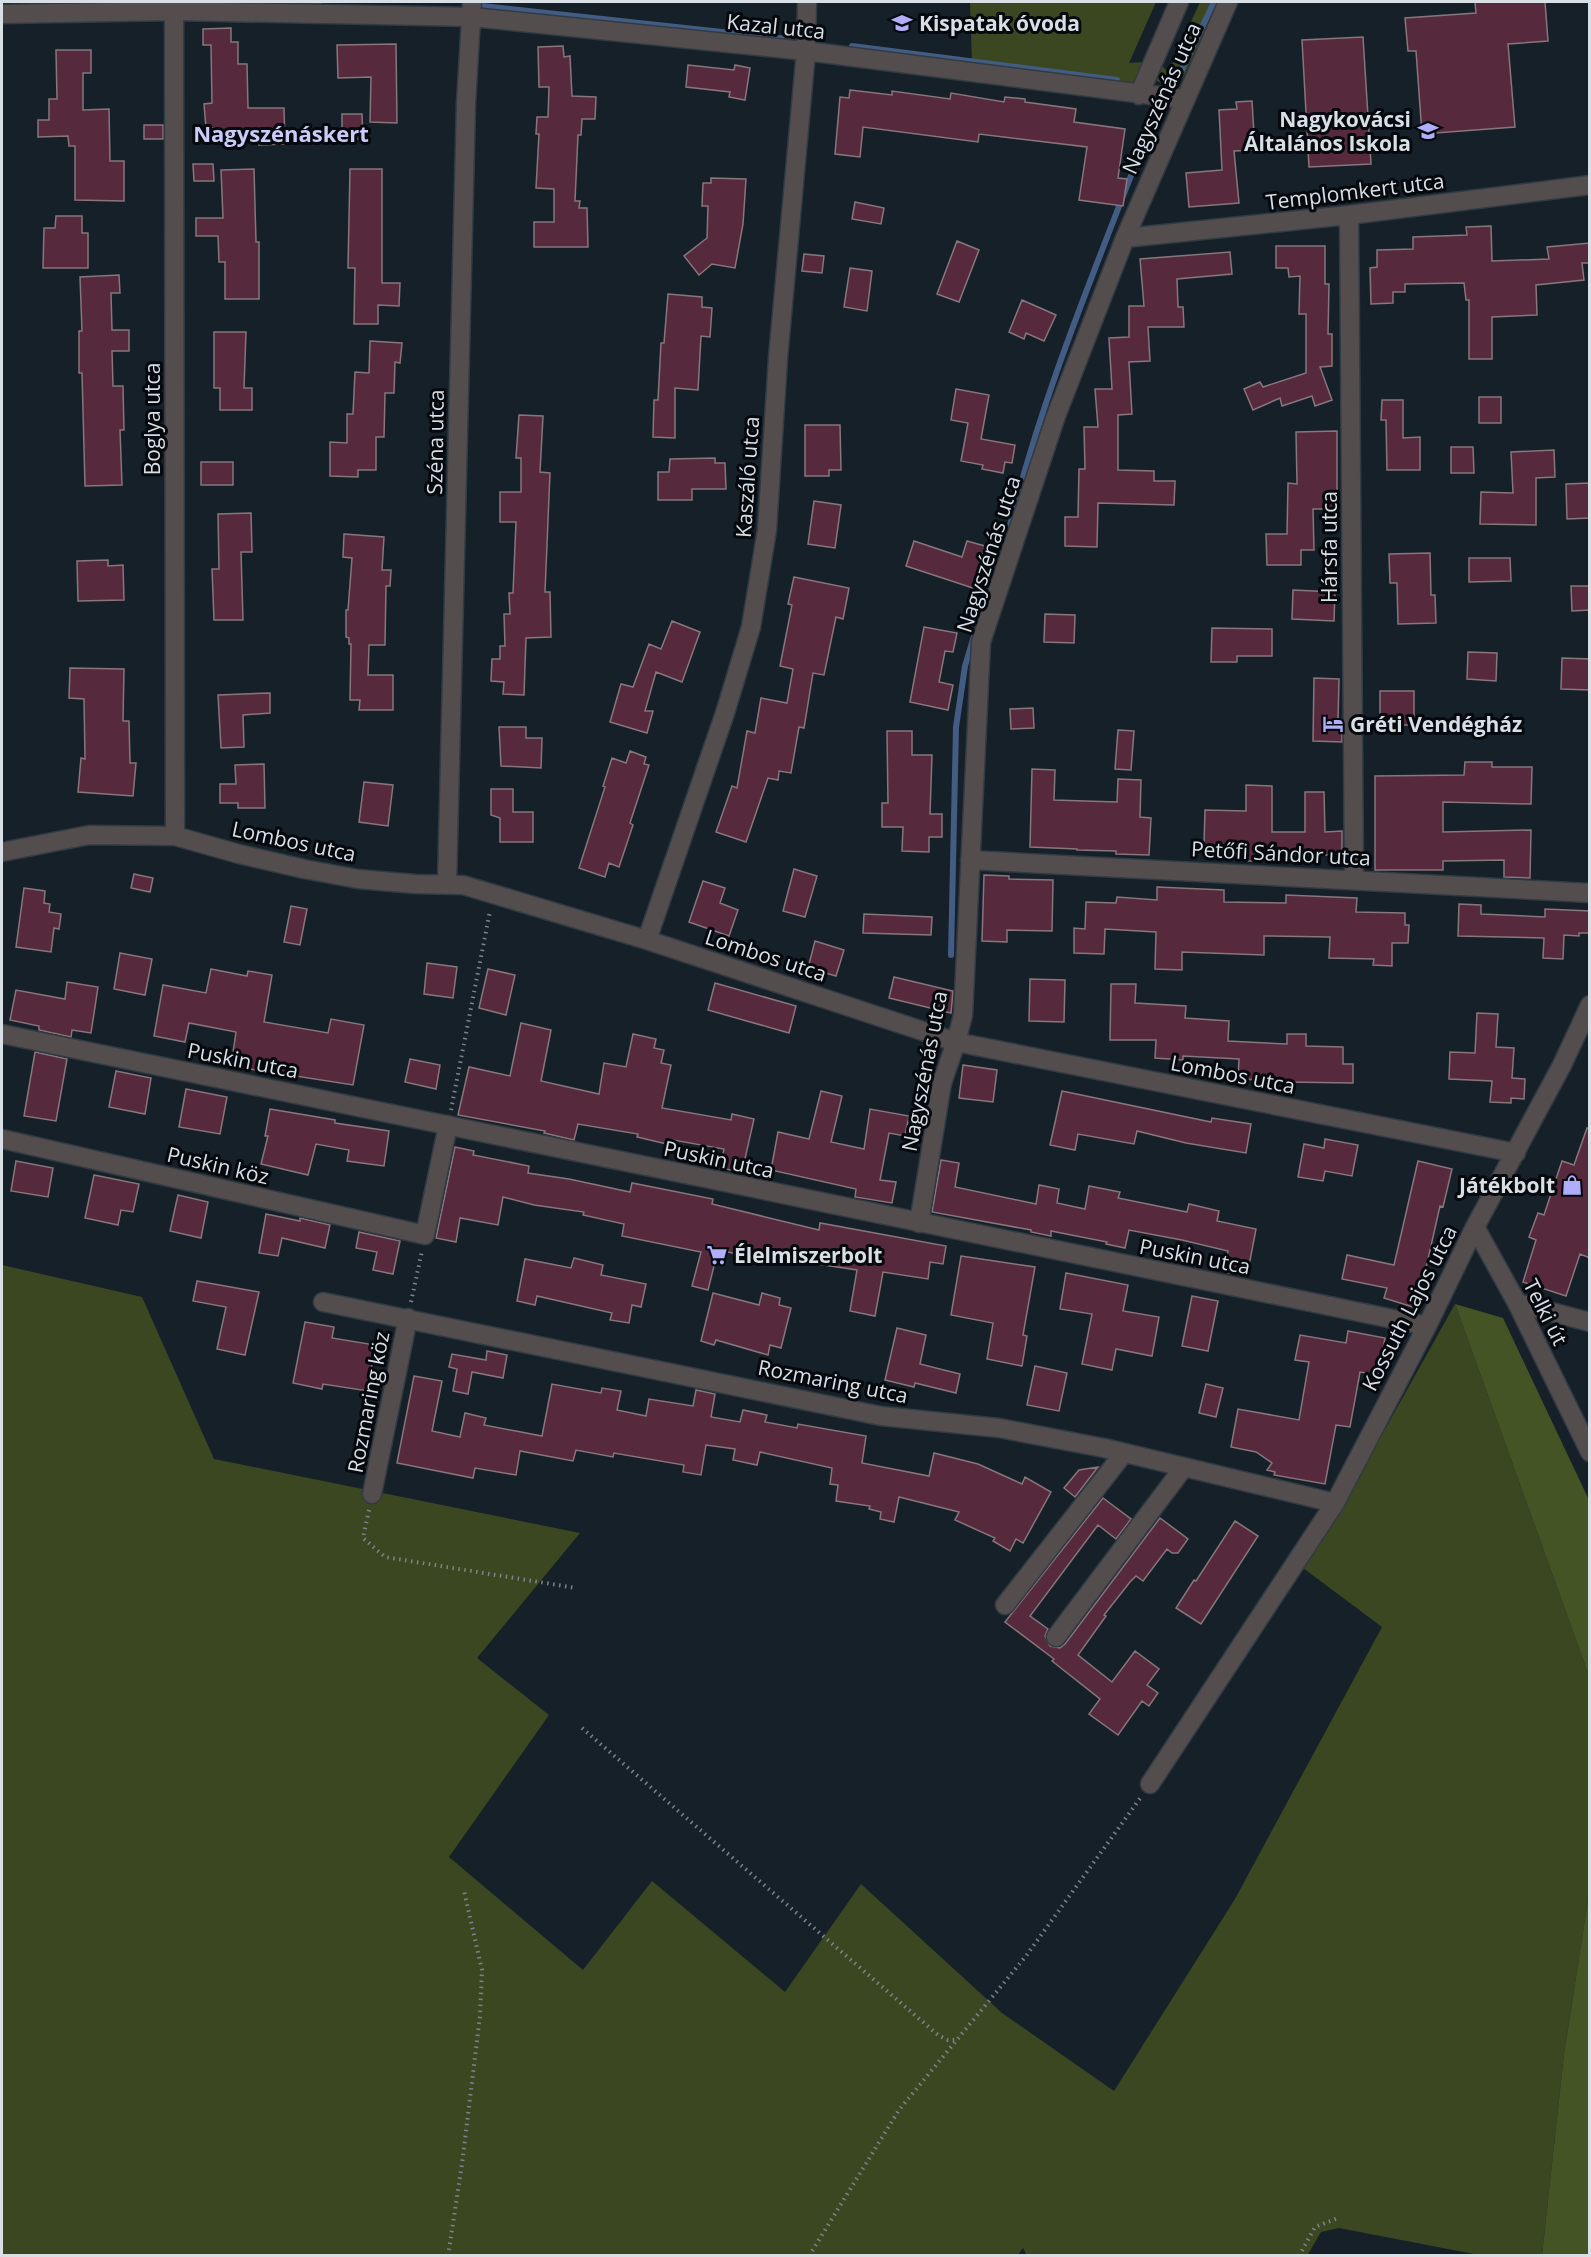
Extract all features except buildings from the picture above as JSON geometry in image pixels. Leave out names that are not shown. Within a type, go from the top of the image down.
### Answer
[{"type":"street","name":"Kaszáló utca","points":[[647,940],[725,713],[751,627],[767,530],[778,358],[806,51],[807,2]]},
{"type":"street","points":[[1138,95],[1179,2]]},
{"type":"street","name":"Nagyszénás utca","points":[[919,1223],[942,1083],[963,1015],[981,642],[1056,416],[1125,238],[1183,99],[1227,2]]},
{"type":"street","name":"Kazal utca","points":[[2,14],[174,6],[472,9],[1183,99]]},
{"type":"street","name":"Boglya utca","points":[[174,6],[175,836]]},
{"type":"street","name":"Széna utca","points":[[447,884],[466,103],[472,9]]},
{"type":"street","name":"Templomkert utca","points":[[1125,238],[1349,215],[1590,185]]},
{"type":"street","name":"Hársfa utca","points":[[1349,215],[1354,879]]},
{"type":"street","name":"Lombos utca","points":[[2,852],[89,835],[175,836],[239,854],[358,879],[463,885],[493,892],[647,940],[956,1042],[1516,1153]]},
{"type":"street","name":"Petőfi Sándor utca","points":[[970,860],[1590,893]]},
{"type":"street","name":"Kossuth Lajos utca","points":[[1150,1784],[1335,1503],[1427,1326],[1475,1227],[1562,1065],[1590,1005]]},
{"type":"street","name":"Puskin utca","points":[[2,1034],[1427,1326]]},
{"type":"street","points":[[425,1235],[448,1125]]},
{"type":"street","name":"Puskin köz","points":[[2,1139],[425,1235]]},
{"type":"street","name":"Telki út","points":[[1475,1227],[1517,1303],[1590,1452]]},
{"type":"street","name":"Rozmaring utca","points":[[323,1302],[880,1416],[999,1428],[1124,1453],[1335,1503]]},
{"type":"street","points":[[1517,1303],[1590,1322]]},
{"type":"street","name":"Rozmaring köz","points":[[372,1494],[408,1318]]},
{"type":"street","points":[[1005,1605],[1124,1453]]},
{"type":"street","points":[[1056,1637],[1184,1467]]},
{"type":"path","points":[[448,1125],[493,892]]},
{"type":"path","points":[[408,1318],[425,1235]]},
{"type":"path","points":[[372,1494],[363,1538],[385,1557],[576,1588]]},
{"type":"path","points":[[582,1728],[938,2035],[948,2040],[957,2040]]},
{"type":"path","points":[[809,2256],[899,2110],[1026,1956],[1150,1784]]},
{"type":"path","points":[[448,2256],[480,2016],[482,1970],[464,1891]]},
{"type":"path","points":[[1299,2256],[1316,2227],[1338,2218]]},
{"type":"green space","points":[[970,2],[1156,2],[1129,63],[1144,62],[1138,78],[1131,84],[972,63]]},
{"type":"green space","points":[[1200,2],[1218,2],[1183,78],[1165,84],[1157,81],[1154,75],[1159,61],[1168,73]]},
{"type":"green space","points":[[2,1265],[142,1297],[214,1459],[580,1533],[477,1658],[549,1715],[449,1857],[583,1970],[652,1881],[785,1992],[861,1884],[1002,2013],[1114,2091],[1235,1899],[1382,1627],[1303,1568],[1332,1524],[1455,1304],[1589,1676],[1589,1894],[1564,2054],[1542,2255],[1479,2255],[1339,2228],[1321,2232],[1307,2256],[1027,2256],[1023,2248],[1017,2256],[2,2256]]},
{"type":"green space","points":[[1455,1304],[1503,1318],[1589,1500],[1589,1676]]},
{"type":"green space","points":[[1589,1894],[1589,2255],[1542,2255],[1564,2054]]},
{"type":"waterway","points":[[54,2],[133,2]]},
{"type":"waterway","points":[[193,2],[319,2]]},
{"type":"waterway","points":[[1171,84],[1177,80],[1214,2]]},
{"type":"waterway","points":[[482,6],[788,39]]},
{"type":"waterway","points":[[852,46],[1117,80]]},
{"type":"waterway","points":[[1009,530],[1023,477],[1056,374],[1153,118]]},
{"type":"waterway","points":[[951,955],[956,727],[965,666],[974,636]]},
{"type":"place","name":"Kispatak óvoda","points":[[902,23]]},
{"type":"place","name":"Nagykovácsi Általános Iskola","points":[[1428,131]]},
{"type":"place","name":"Gréti Vendégház","points":[[1333,724]]},
{"type":"place","name":"Játékbolt","points":[[1572,1185]]},
{"type":"place","name":"Élelmiszerbolt","points":[[717,1255]]},
{"type":"district","name":"Nagyszénáskert","points":[[281,133]]}]
